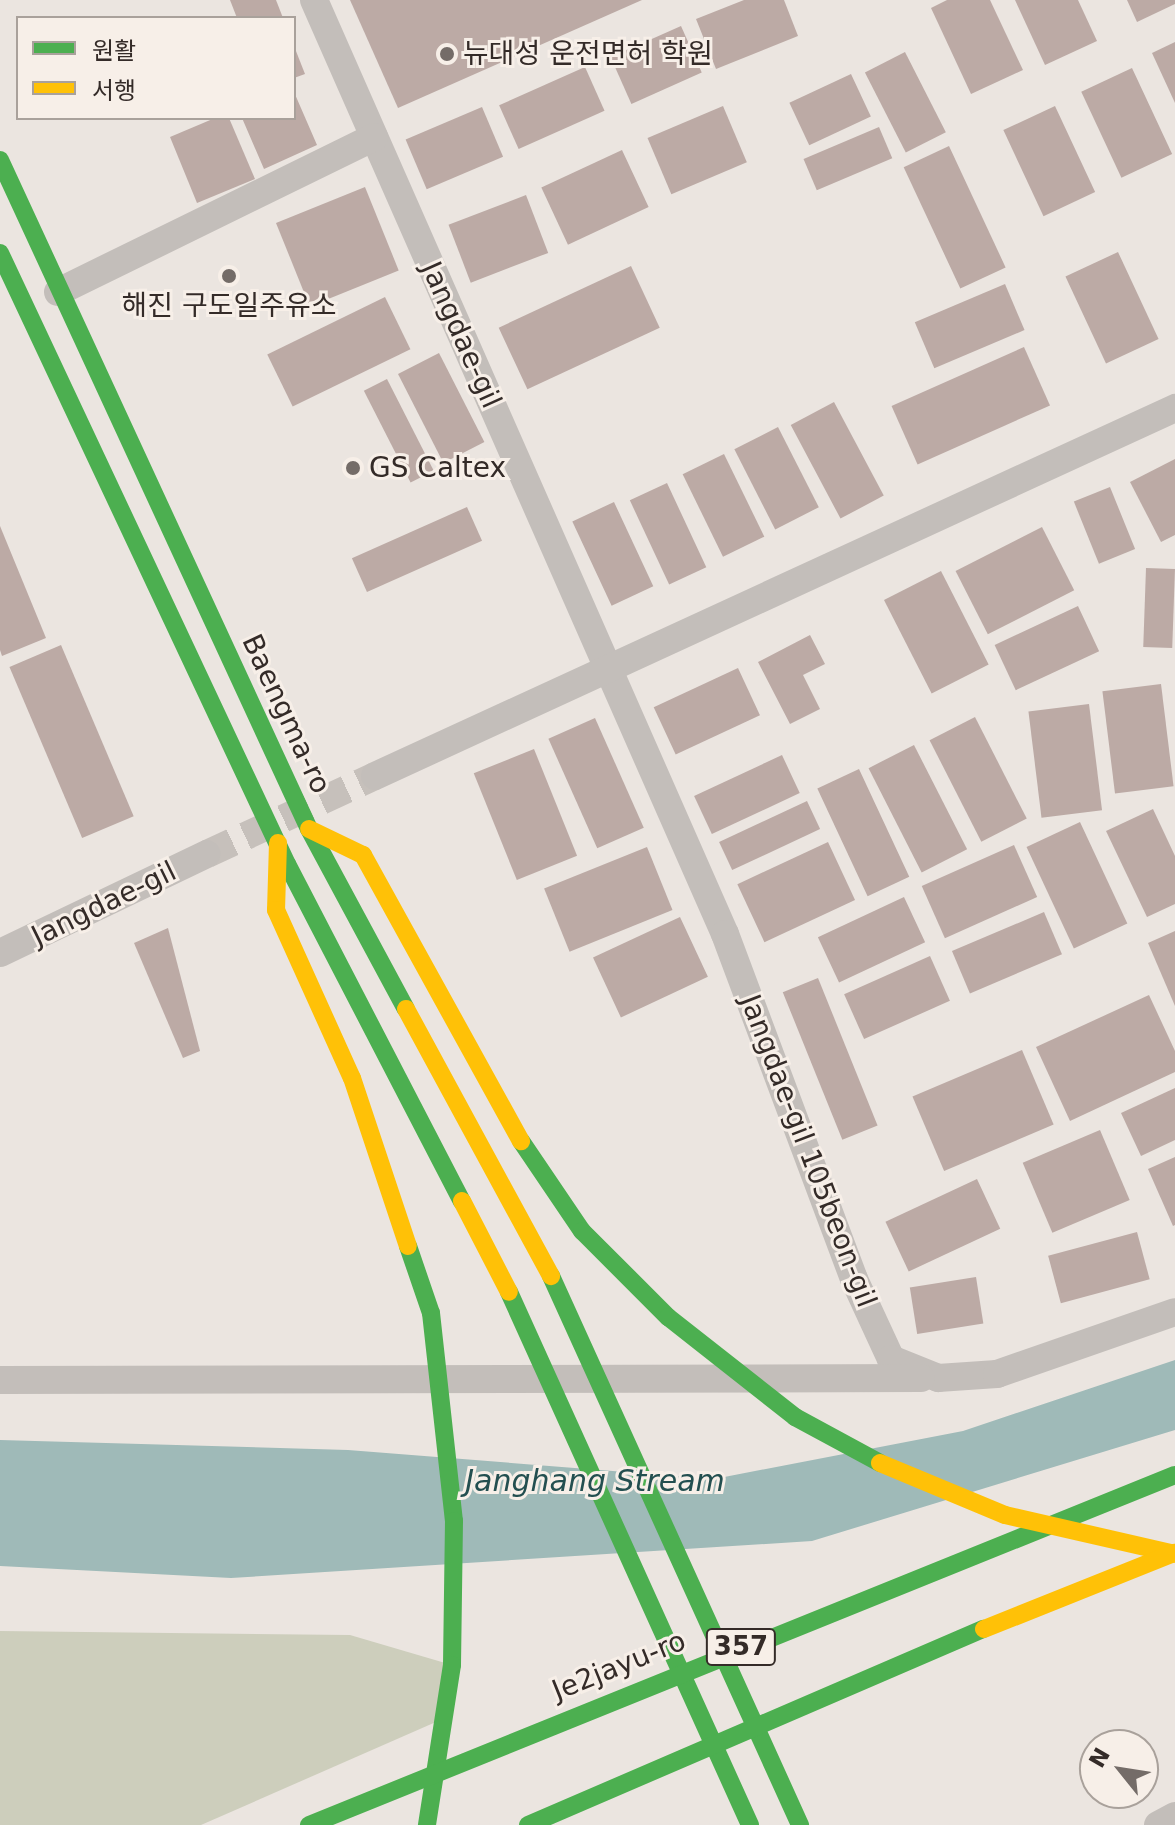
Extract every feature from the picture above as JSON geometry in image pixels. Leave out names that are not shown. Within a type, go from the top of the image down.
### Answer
[{"type":"main road","name":"Baengma-ro","points":[[0,160],[58,292],[309,829],[551,1276],[800,1825]]},
{"type":"main road","points":[[0,253],[278,843],[509,1292],[750,1825]]},
{"type":"main road","points":[[309,829],[363,855],[509,1123],[582,1231],[668,1317],[795,1417],[897,1472],[1005,1515],[1175,1553]]},
{"type":"main road","points":[[278,843],[276,910],[352,1078],[431,1313],[454,1521],[452,1665],[427,1825]]},
{"type":"main road","name":"Je2jayu-ro","points":[[309,1825],[1175,1475]]},
{"type":"main road","name":"357","points":[[528,1825],[860,1678],[1175,1553]]},
{"type":"street","name":"Jangdae-gil","points":[[314,0],[609,669]]},
{"type":"street","points":[[58,292],[374,137]]},
{"type":"street","points":[[375,776],[1175,408]]},
{"type":"street","name":"Jangdae-gil 105beon-gil","points":[[609,669],[725,934],[860,1293],[891,1359],[938,1378],[997,1374],[1175,1312]]},
{"type":"street","name":"Jangdae-gil","points":[[0,953],[207,854]]},
{"type":"street","points":[[0,1380],[938,1378]]},
{"type":"street","points":[[1158,1825],[1175,1816]]},
{"type":"green space","points":[[0,1631],[350,1635],[452,1665],[445,1718],[201,1825],[0,1825]]},
{"type":"water","name":"Janghang Stream","points":[[1175,1360],[1175,1430],[812,1541],[231,1578],[0,1566],[0,1440],[348,1450],[714,1479],[963,1431]]},
{"type":"building","points":[[230,0],[276,0],[282,16],[236,16]]},
{"type":"building","name":"뉴대성 운전면허 학원","points":[[350,0],[642,0],[398,108]]},
{"type":"building","points":[[744,0],[784,0],[798,36],[716,69],[696,19]]},
{"type":"building","points":[[947,0],[990,0],[1023,70],[971,94],[931,8]]},
{"type":"building","points":[[1015,0],[1078,0],[1097,41],[1045,65]]},
{"type":"building","points":[[1127,0],[1175,0],[1175,4],[1137,22]]},
{"type":"building","points":[[681,26],[702,73],[631,104],[611,57]]},
{"type":"building","points":[[1175,42],[1175,103],[1152,53]]},
{"type":"building","points":[[296,51],[305,74],[296,77]]},
{"type":"building","points":[[905,52],[946,132],[906,153],[865,72]]},
{"type":"building","points":[[585,67],[605,111],[519,149],[499,105]]},
{"type":"building","points":[[1132,68],[1172,154],[1121,178],[1081,92]]},
{"type":"building","points":[[851,74],[871,117],[809,145],[789,103]]},
{"type":"building","points":[[296,97],[317,145],[264,169],[243,120],[296,120]]},
{"type":"building","points":[[723,106],[747,162],[671,194],[648,138]]},
{"type":"building","points":[[1055,106],[1095,192],[1043,216],[1003,130]]},
{"type":"building","points":[[482,107],[503,157],[427,189],[406,139]]},
{"type":"building","points":[[210,120],[230,120],[255,179],[197,203],[170,137]]},
{"type":"building","points":[[879,127],[892,158],[817,190],[804,159]]},
{"type":"building","points":[[949,146],[1006,267],[960,289],[904,167]]},
{"type":"building","points":[[622,150],[649,207],[568,245],[541,188]]},
{"type":"building","points":[[365,187],[399,270],[310,306],[276,223]]},
{"type":"building","points":[[526,195],[548,253],[471,283],[449,225]]},
{"type":"building","points":[[1118,252],[1159,339],[1106,364],[1065,277]]},
{"type":"building","points":[[631,266],[660,328],[527,389],[499,328]]},
{"type":"building","points":[[1005,284],[1025,330],[934,368],[915,322]]},
{"type":"building","points":[[385,297],[410,349],[293,407],[267,354]]},
{"type":"building","points":[[1024,347],[1050,405],[918,464],[892,406]]},
{"type":"building","points":[[439,353],[484,442],[443,463],[398,374]]},
{"type":"building","points":[[387,379],[434,471],[411,483],[364,391]]},
{"type":"building","points":[[834,402],[884,496],[840,519],[791,425]]},
{"type":"building","points":[[778,427],[819,507],[775,529],[734,449]]},
{"type":"building","points":[[724,454],[764,537],[723,557],[683,474]]},
{"type":"building","points":[[1175,459],[1175,535],[1161,542],[1130,482]]},
{"type":"building","points":[[667,483],[706,567],[669,585],[630,500]]},
{"type":"building","points":[[1110,487],[1135,549],[1099,564],[1074,502]]},
{"type":"building","points":[[614,502],[653,586],[612,606],[572,521]]},
{"type":"building","points":[[467,507],[482,541],[367,592],[352,558]]},
{"type":"building","points":[[0,526],[46,638],[2,656],[0,650]]},
{"type":"building","points":[[1042,527],[1074,590],[988,634],[956,571]]},
{"type":"building","points":[[1146,568],[1175,569],[1172,648],[1143,647]]},
{"type":"building","points":[[941,571],[989,665],[932,694],[884,600]]},
{"type":"building","points":[[1078,606],[1099,651],[1016,690],[995,645]]},
{"type":"building","points":[[810,635],[825,664],[803,675],[820,709],[790,724],[758,662]]},
{"type":"building","points":[[61,645],[134,816],[82,838],[9,667]]},
{"type":"building","points":[[738,668],[760,715],[676,754],[654,707]]},
{"type":"building","points":[[1161,684],[1174,786],[1115,793],[1102,691]]},
{"type":"building","points":[[1089,704],[1102,810],[1041,818],[1028,711]]},
{"type":"building","points":[[975,717],[1027,819],[981,842],[930,740]]},
{"type":"building","points":[[595,718],[644,828],[597,848],[548,739]]},
{"type":"building","points":[[914,745],[967,849],[922,872],[869,768]]},
{"type":"building","points":[[534,749],[577,856],[517,880],[474,773]]},
{"type":"building","points":[[782,755],[800,793],[712,834],[694,796]]},
{"type":"building","points":[[859,769],[909,877],[868,896],[817,788]]},
{"type":"building","points":[[807,801],[820,829],[732,870],[719,842]]},
{"type":"building","points":[[1153,809],[1175,856],[1175,904],[1147,917],[1106,831]]},
{"type":"building","points":[[1080,822],[1127,924],[1074,948],[1027,847]]},
{"type":"building","points":[[828,842],[855,900],[764,942],[737,884]]},
{"type":"building","points":[[1014,845],[1037,897],[945,938],[922,886]]},
{"type":"building","points":[[647,847],[672,910],[570,952],[544,889]]},
{"type":"building","points":[[904,897],[925,942],[839,982],[818,937]]},
{"type":"building","points":[[1044,912],[1062,954],[970,993],[952,951]]},
{"type":"building","points":[[680,917],[708,977],[621,1017],[593,958]]},
{"type":"building","points":[[168,928],[200,1051],[183,1058],[134,943]]},
{"type":"building","points":[[1175,931],[1175,1006],[1148,943]]},
{"type":"building","points":[[930,956],[950,1001],[864,1039],[844,994]]},
{"type":"building","points":[[818,978],[878,1125],[842,1140],[783,992]]},
{"type":"building","points":[[1149,995],[1175,1051],[1175,1072],[1070,1121],[1036,1047]]},
{"type":"building","points":[[1022,1050],[1054,1125],[944,1171],[912,1096]]},
{"type":"building","points":[[1175,1088],[1175,1140],[1141,1156],[1121,1113]]},
{"type":"building","points":[[1100,1130],[1130,1200],[1052,1233],[1023,1163]]},
{"type":"building","points":[[1175,1157],[1175,1225],[1173,1226],[1148,1169]]},
{"type":"building","points":[[977,1179],[1000,1229],[909,1272],[885,1222]]},
{"type":"building","points":[[1137,1232],[1150,1279],[1061,1303],[1048,1256]]},
{"type":"building","points":[[976,1277],[983,1323],[917,1334],[910,1287]]},
{"type":"tunnel","points":[[207,854],[375,776]]},
{"type":"traffic: fast","points":[[0,160],[309,829],[406,1009]]},
{"type":"traffic: fast","points":[[0,253],[287,864],[462,1201]]},
{"type":"traffic: fast","points":[[521,1141],[582,1231],[668,1317],[795,1417],[880,1463]]},
{"type":"traffic: fast","points":[[408,1246],[431,1313],[454,1521],[452,1665],[427,1825]]},
{"type":"traffic: fast","points":[[551,1276],[800,1825]]},
{"type":"traffic: fast","points":[[509,1292],[750,1825]]},
{"type":"traffic: fast","points":[[309,1825],[1175,1475]]},
{"type":"traffic: fast","points":[[528,1825],[984,1629]]},
{"type":"traffic: slow","points":[[309,829],[363,855],[521,1141]]},
{"type":"traffic: slow","points":[[278,843],[276,910],[352,1078],[408,1246]]},
{"type":"traffic: slow","points":[[406,1009],[551,1276]]},
{"type":"traffic: slow","points":[[462,1201],[509,1292]]},
{"type":"traffic: slow","points":[[880,1463],[1005,1515],[1175,1554]]},
{"type":"traffic: slow","points":[[984,1629],[1174,1553]]},
{"type":"place","name":"뉴대성 운전면허 학원","points":[[447,54]]},
{"type":"place","name":"해진 구도일주유소","points":[[229,276]]},
{"type":"place","name":"GS Caltex","points":[[353,468]]}]
